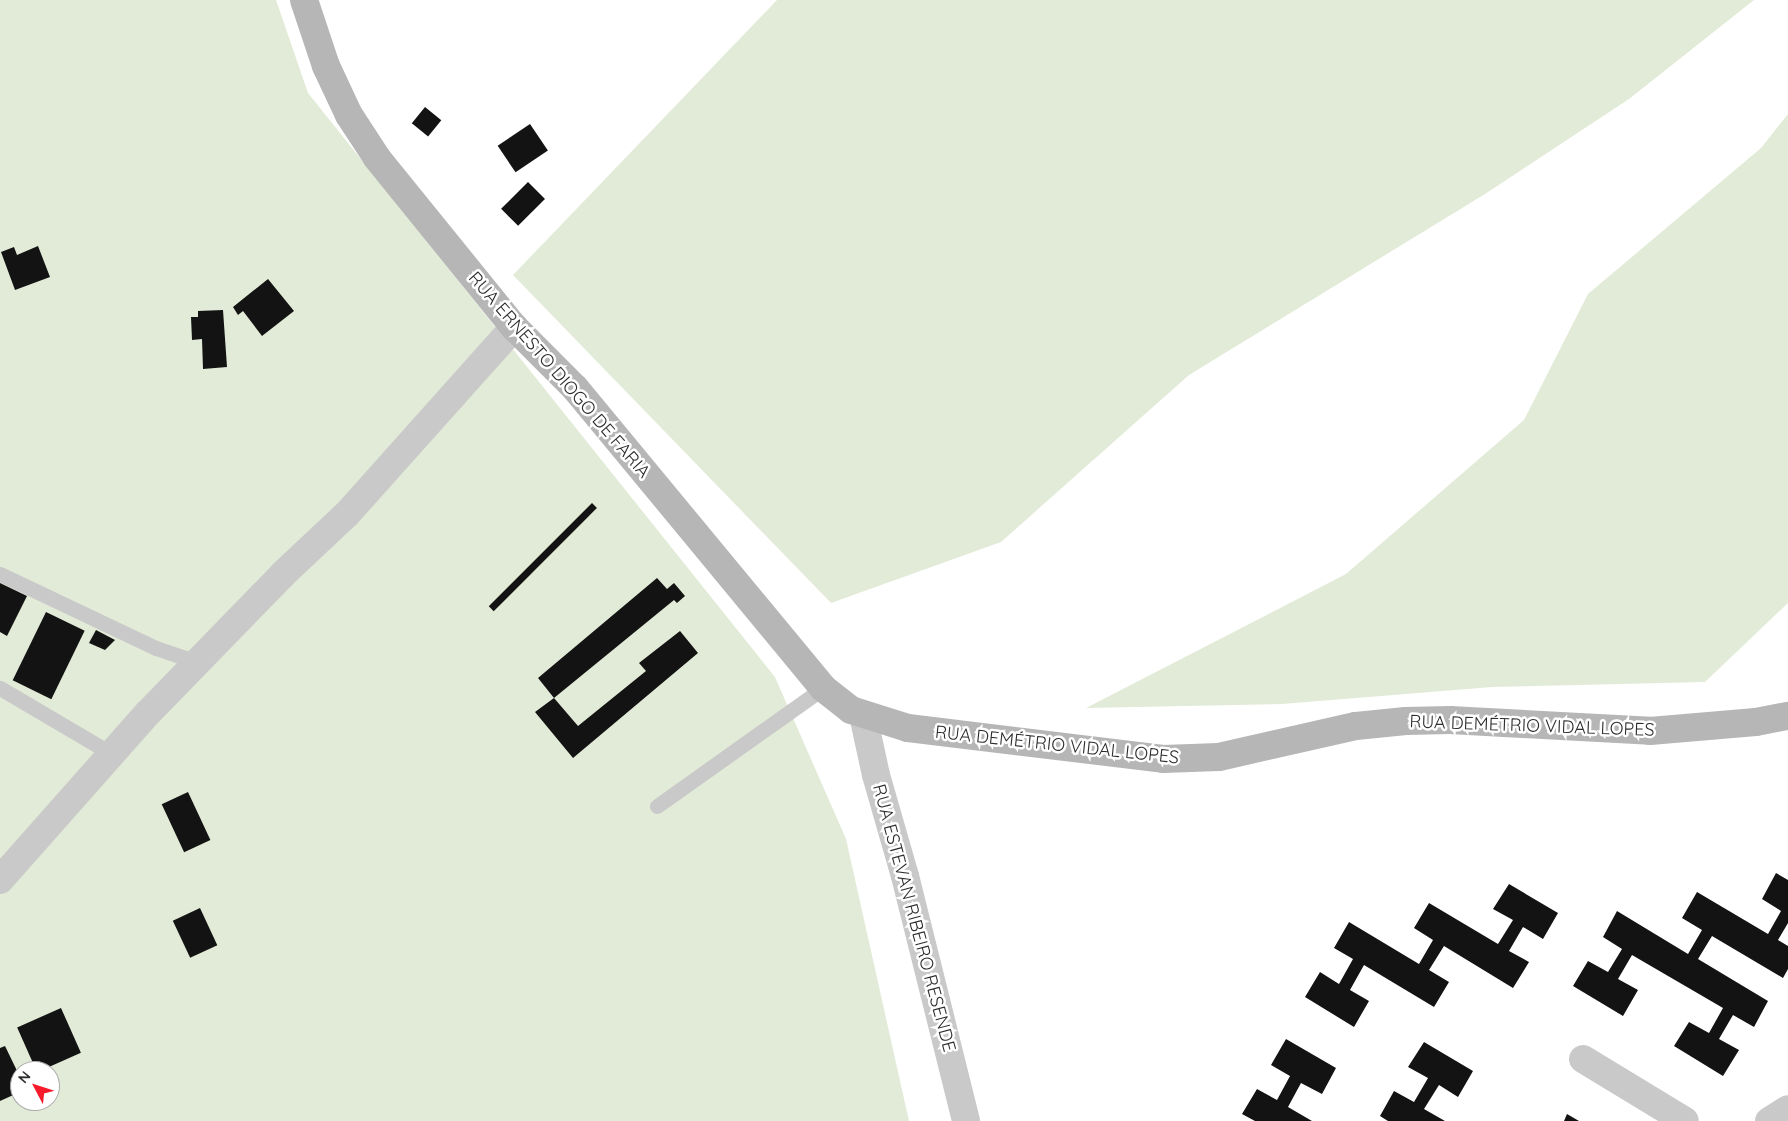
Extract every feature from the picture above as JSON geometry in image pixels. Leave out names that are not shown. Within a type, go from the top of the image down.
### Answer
[{"type":"main road","name":"RUA ERNESTO DIOGO DE FARIA","points":[[304,0],[326,66],[349,115],[377,158],[514,327],[575,388],[823,688],[846,707],[864,715]]},
{"type":"main road","name":"RUA DEMÉTRIO VIDAL LOPES","points":[[864,715],[900,727],[945,734],[1163,759],[1219,757],[1356,726],[1406,721],[1450,720],[1650,731],[1756,722],[1788,716]]},
{"type":"street","points":[[0,880],[197,662],[347,514],[514,327]]},
{"type":"street","name":"RUA ESTEVAN RIBEIRO RESENDE","points":[[864,715],[876,775],[908,886],[966,1121]]},
{"type":"street","points":[[1583,1060],[1685,1121]]},
{"type":"street","points":[[1769,1121],[1788,1109]]},
{"type":"lane","points":[[0,574],[156,648],[197,662]]},
{"type":"lane","points":[[0,688],[112,754]]},
{"type":"lane","points":[[657,806],[823,688]]},
{"type":"green space","points":[[0,0],[276,0],[308,93],[775,677],[846,839],[909,1121],[0,1121]]},
{"type":"green space","points":[[777,0],[1754,0],[1629,99],[1485,194],[1189,375],[1001,542],[831,603],[513,275]]},
{"type":"green space","points":[[1788,114],[1788,603],[1705,682],[1492,687],[1282,704],[1086,708],[1346,574],[1524,420],[1588,294],[1761,148]]},
{"type":"building","points":[[425,107],[441,120],[428,137],[412,123]]},
{"type":"building","points":[[530,124],[548,151],[516,172],[498,146]]},
{"type":"building","points":[[528,182],[545,199],[518,226],[501,209]]},
{"type":"building","points":[[38,246],[50,277],[15,290],[1,252],[14,247],[17,255]]},
{"type":"building","points":[[268,279],[294,311],[262,336],[243,311],[238,315],[233,307]]},
{"type":"building","points":[[223,310],[227,367],[203,369],[202,339],[192,340],[191,317],[198,317],[198,311]]},
{"type":"building","points":[[592,503],[597,508],[494,611],[489,606]]},
{"type":"building","points":[[657,578],[667,589],[674,583],[685,596],[677,603],[674,600],[554,698],[538,678]]},
{"type":"building","points":[[0,583],[27,596],[7,636],[0,632]]},
{"type":"building","points":[[46,612],[85,631],[51,699],[13,680]]},
{"type":"building","points":[[96,630],[115,640],[105,650],[89,643]]},
{"type":"building","points":[[680,631],[698,653],[573,758],[535,712],[554,698],[578,726],[646,671],[639,663]]},
{"type":"building","points":[[188,792],[210,840],[184,852],[162,804]]},
{"type":"building","points":[[1776,873],[1788,880],[1788,923],[1778,940],[1788,946],[1788,969],[1783,978],[1712,936],[1698,959],[1768,1001],[1754,1027],[1733,1015],[1719,1039],[1739,1050],[1723,1076],[1674,1046],[1689,1022],[1709,1033],[1723,1008],[1632,955],[1618,979],[1638,990],[1623,1016],[1573,986],[1588,961],[1608,972],[1622,949],[1603,937],[1617,911],[1688,954],[1702,930],[1682,918],[1697,892],[1768,934],[1781,911],[1762,899]]},
{"type":"building","points":[[1509,884],[1558,913],[1543,939],[1523,927],[1509,951],[1529,962],[1513,988],[1444,946],[1429,970],[1449,982],[1434,1007],[1364,965],[1350,990],[1369,1001],[1354,1027],[1305,997],[1320,972],[1339,984],[1353,959],[1334,948],[1349,922],[1419,964],[1433,940],[1414,928],[1429,903],[1498,944],[1513,920],[1493,909]]},
{"type":"building","points":[[200,908],[217,945],[190,958],[173,921]]},
{"type":"building","points":[[61,1008],[81,1053],[60,1062],[32,1061],[17,1028]]},
{"type":"building","points":[[1286,1039],[1336,1068],[1322,1094],[1301,1083],[1288,1107],[1312,1121],[1255,1121],[1242,1114],[1257,1089],[1277,1100],[1290,1076],[1271,1065]]},
{"type":"building","points":[[1424,1042],[1473,1071],[1458,1097],[1439,1085],[1424,1109],[1445,1121],[1388,1121],[1380,1116],[1394,1091],[1414,1102],[1428,1078],[1408,1067]]},
{"type":"building","points":[[5,1046],[12,1061],[10,1061],[10,1096],[0,1101],[0,1048]]},
{"type":"building","points":[[1567,1114],[1579,1121],[1564,1121]]}]
